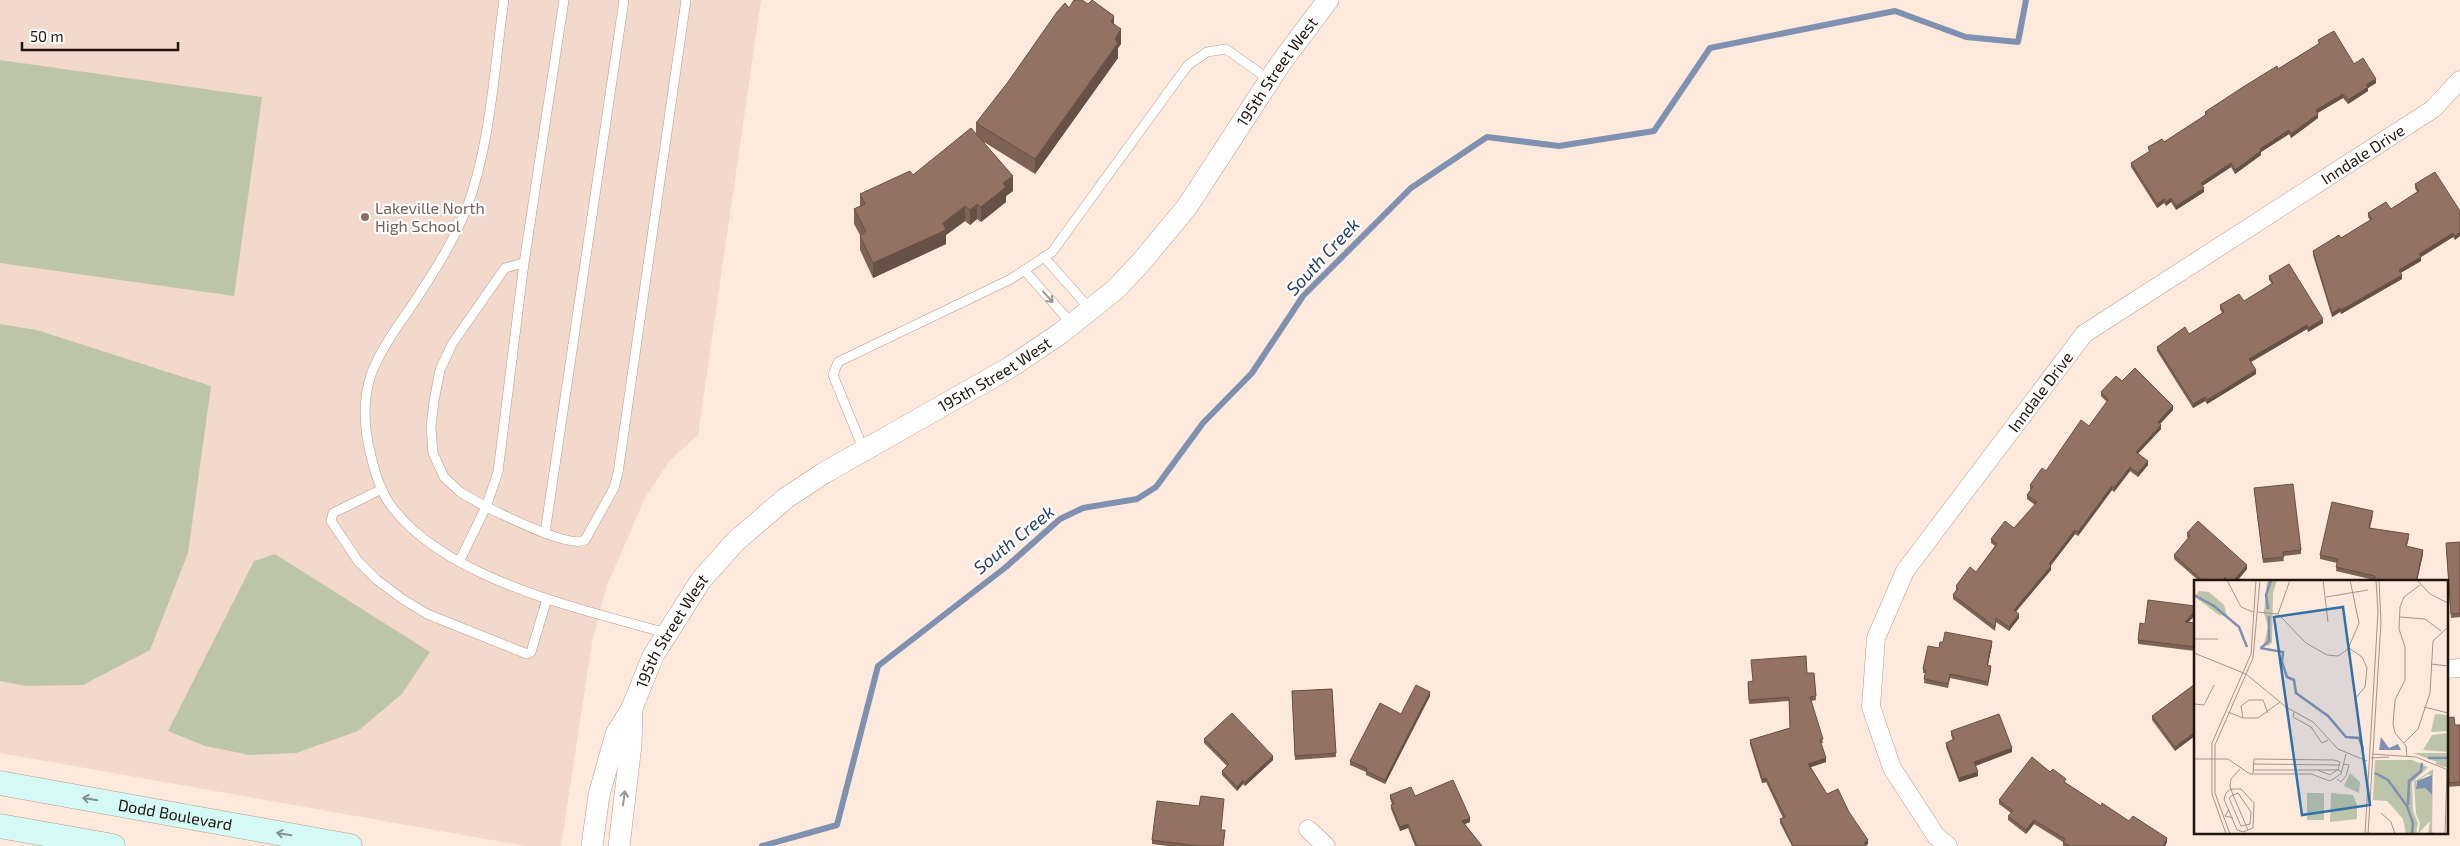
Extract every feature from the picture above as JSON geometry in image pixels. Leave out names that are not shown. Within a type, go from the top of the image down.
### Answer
[{"type":"main road","name":"Dodd Boulevard","points":[[0,783],[350,846]]},
{"type":"main road","points":[[0,826],[113,846]]},
{"type":"street","name":"195th Street West","points":[[592,846],[599,795],[606,763],[616,734],[632,708],[653,656],[701,580],[752,526],[786,498],[1009,368],[1072,324],[1116,289],[1182,213],[1308,24],[1328,0]]},
{"type":"street","name":"Inndale Drive","points":[[1948,846],[1936,836],[1892,768],[1871,707],[1876,638],[1905,571],[2084,334],[2433,110],[2460,80]]},
{"type":"street","name":"195th Street West","points":[[619,846],[631,745],[632,708]]},
{"type":"street","points":[[1308,829],[1326,846]]},
{"type":"lane","points":[[504,0],[486,131],[478,172],[465,210],[436,269],[382,351],[372,372],[366,394],[365,418],[368,446],[376,476],[391,506],[427,544],[459,562],[547,599],[667,633]]},
{"type":"lane","points":[[459,562],[486,507],[498,472],[524,263],[564,0]]},
{"type":"lane","points":[[544,533],[624,0]]},
{"type":"lane","points":[[524,263],[506,268],[452,344],[440,370],[434,401],[431,427],[433,453],[444,477],[460,492],[486,507],[544,533],[572,543],[585,540],[617,480],[686,0]]},
{"type":"lane","points":[[864,451],[833,375],[838,362],[950,310],[1024,270],[1052,252],[1188,65],[1207,52],[1226,49],[1270,80]]},
{"type":"lane","points":[[1044,257],[1090,310]]},
{"type":"lane","points":[[1024,270],[1072,324]]},
{"type":"lane","points":[[382,489],[334,513],[331,521],[358,561],[377,580],[401,598],[428,614],[527,654],[531,652],[547,599]]},
{"type":"shaded area","name":"Lakeville North High School","points":[[0,0],[761,0],[698,435],[670,460],[645,498],[606,588],[592,643],[561,846],[526,846],[0,753]]},
{"type":"green space","points":[[0,60],[262,97],[234,296],[0,263]]},
{"type":"green space","points":[[0,324],[37,330],[211,386],[188,553],[150,650],[83,685],[27,686],[0,681]]},
{"type":"green space","points":[[275,554],[430,652],[402,694],[358,731],[296,753],[250,755],[205,746],[168,731],[254,561]]},
{"type":"building","points":[[1074,0],[1082,0],[1088,4],[1092,0],[1114,16],[1111,22],[1121,29],[1115,39],[1118,43],[1035,159],[976,123],[1008,82],[1057,12],[1065,3],[1069,8]]},
{"type":"building","points":[[2334,31],[2354,64],[2363,58],[2376,79],[2366,85],[2368,87],[2348,100],[2343,94],[2316,110],[2318,114],[2291,134],[2289,130],[2260,149],[2261,151],[2235,170],[2231,163],[2201,183],[2204,188],[2176,206],[2171,198],[2166,202],[2164,199],[2157,204],[2131,163],[2150,151],[2148,147],[2162,139],[2164,142],[2207,114],[2205,112],[2243,87],[2277,66],[2278,69],[2320,43],[2318,40]]},
{"type":"building","points":[[971,128],[1013,176],[1003,183],[1006,187],[981,207],[977,204],[970,210],[965,206],[943,223],[946,230],[873,263],[860,236],[866,231],[854,209],[865,204],[860,194],[910,171],[913,175]]},
{"type":"building","points":[[2435,172],[2460,211],[2460,232],[2455,236],[2453,233],[2419,254],[2421,257],[2399,270],[2402,275],[2341,310],[2340,308],[2332,313],[2313,251],[2339,235],[2341,238],[2372,219],[2368,213],[2386,202],[2391,209],[2419,191],[2415,184]]},
{"type":"building","points":[[2289,264],[2323,319],[2308,328],[2307,325],[2249,359],[2256,370],[2207,400],[2205,397],[2193,404],[2157,347],[2185,327],[2189,334],[2224,312],[2220,305],[2239,294],[2244,301],[2273,283],[2269,276]]},
{"type":"building","points":[[2135,368],[2173,406],[2158,422],[2161,425],[2136,452],[2148,461],[2138,473],[2130,467],[2114,488],[2112,486],[2078,532],[2075,530],[2049,564],[2051,566],[2014,610],[2019,614],[2009,627],[1996,618],[1995,627],[1953,595],[1958,588],[1956,586],[1970,567],[1976,572],[1997,544],[1991,539],[2005,521],[2014,528],[2037,502],[2027,495],[2033,487],[2030,485],[2042,468],[2046,471],[2081,420],[2089,426],[2108,400],[2101,392],[2116,376],[2122,381]]},
{"type":"building","points":[[2293,484],[2301,550],[2283,552],[2284,557],[2263,559],[2254,488]]},
{"type":"building","points":[[2332,502],[2373,511],[2369,528],[2409,534],[2406,546],[2423,550],[2416,580],[2374,580],[2375,576],[2336,567],[2338,559],[2320,555]]},
{"type":"building","points":[[2198,521],[2247,565],[2234,580],[2228,580],[2225,577],[2223,580],[2202,580],[2174,555],[2190,536],[2187,533]]},
{"type":"building","points":[[2460,542],[2460,613],[2451,614],[2446,543]]},
{"type":"building","points":[[2148,600],[2194,606],[2194,612],[2185,622],[2194,623],[2194,647],[2138,640],[2140,623],[2145,624]]},
{"type":"building","points":[[1945,632],[1992,641],[1987,665],[1991,666],[1988,682],[1950,674],[1948,684],[1924,679],[1926,670],[1923,669],[1928,646],[1939,648],[1940,642],[1943,642]]},
{"type":"building","points":[[1806,656],[1807,673],[1814,673],[1816,696],[1810,697],[1823,739],[1820,740],[1826,758],[1808,764],[1827,794],[1838,789],[1849,812],[1868,840],[1864,843],[1866,846],[1793,846],[1780,819],[1785,817],[1766,778],[1762,779],[1750,740],[1790,728],[1789,697],[1749,700],[1748,682],[1753,681],[1751,660]]},
{"type":"building","points":[[1416,685],[1430,692],[1385,780],[1366,771],[1367,768],[1350,761],[1380,703],[1401,714]]},
{"type":"building","points":[[2194,685],[2194,733],[2175,747],[2152,716]]},
{"type":"building","points":[[1332,689],[1336,753],[1295,756],[1292,691]]},
{"type":"building","points":[[1232,713],[1273,756],[1237,787],[1222,771],[1229,764],[1204,739]]},
{"type":"building","points":[[1999,714],[2012,748],[1974,762],[1978,772],[1959,778],[1946,743],[1954,739],[1951,731]]},
{"type":"building","points":[[2454,717],[2455,725],[2460,725],[2460,782],[2448,783],[2448,718]]},
{"type":"building","points":[[2032,757],[2050,772],[2053,769],[2066,779],[2064,782],[2101,806],[2102,803],[2129,821],[2133,816],[2167,838],[2163,846],[2067,846],[2063,842],[2065,839],[2034,820],[2026,830],[2008,816],[2013,811],[1999,800]]},
{"type":"building","points":[[1453,780],[1470,818],[1462,821],[1482,846],[1417,846],[1408,824],[1400,827],[1391,805],[1394,804],[1390,795],[1411,787],[1415,796]]},
{"type":"building","points":[[1201,796],[1224,799],[1221,830],[1225,830],[1223,846],[1197,846],[1152,840],[1157,801],[1199,806]]},
{"type":"waterway","name":"South Creek","points":[[762,846],[837,825],[878,666],[1006,567],[1060,519],[1083,508],[1137,499],[1156,487],[1203,423],[1252,373],[1303,296],[1411,188],[1487,137],[1559,146],[1654,131],[1710,48],[1895,11],[1966,37],[2018,42],[2026,0]]},
{"type":"place","name":"Lakeville North High School","points":[[365,217]]}]
